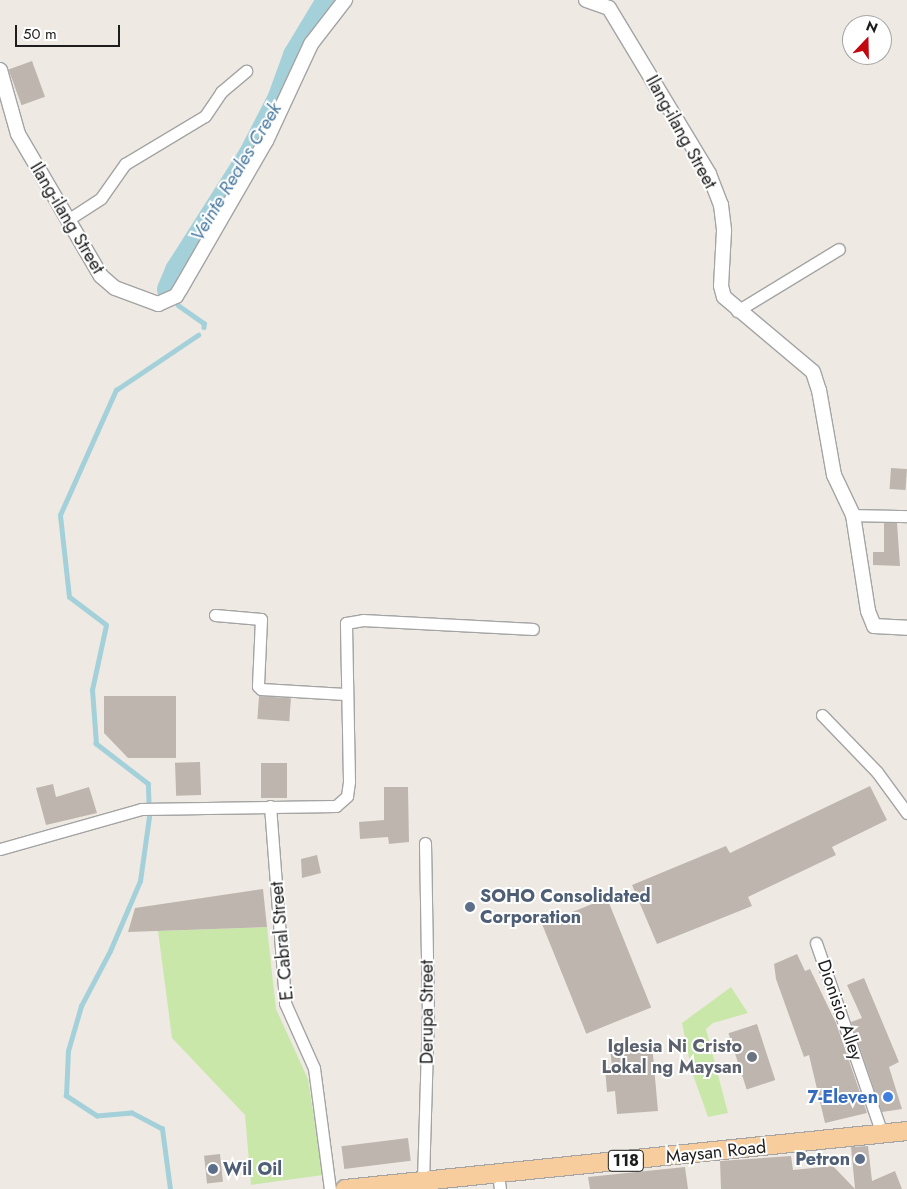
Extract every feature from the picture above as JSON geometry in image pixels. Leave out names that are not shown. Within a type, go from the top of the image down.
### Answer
[{"type":"main road","name":"Maysan Road","points":[[346,1189],[423,1180],[499,1181],[907,1131]]},
{"type":"street","name":"Ilang-ilang Street","points":[[0,70],[18,134],[101,276],[115,288],[158,304],[176,296],[266,141],[310,44],[345,0]]},
{"type":"street","name":"Ilang-ilang Street","points":[[586,0],[613,4],[709,174],[721,206],[724,231],[720,286],[724,298],[736,310],[813,372],[819,390],[834,475],[853,515],[868,611],[874,626],[907,628]]},
{"type":"street","points":[[69,219],[101,198],[124,164],[204,116],[221,92],[246,70]]},
{"type":"street","points":[[736,310],[839,249]]},
{"type":"street","points":[[853,515],[907,516]]},
{"type":"street","points":[[215,615],[261,619],[258,686],[260,689],[345,694]]},
{"type":"street","points":[[0,849],[141,808],[162,806],[336,806],[343,802],[349,781],[344,628],[351,620],[533,629]]},
{"type":"street","points":[[822,715],[877,772],[907,813]]},
{"type":"street","name":"E. Cabral Street","points":[[270,806],[285,1003],[314,1068],[330,1189]]},
{"type":"street","name":"Derupa Street","points":[[423,1180],[428,1014],[425,843]]},
{"type":"street","name":"Dionisio Alley","points":[[816,943],[882,1134]]},
{"type":"green space","points":[[267,927],[276,1009],[308,1079],[323,1175],[251,1185],[245,1115],[172,1038],[158,931]]},
{"type":"green space","points":[[731,987],[748,1013],[713,1023],[706,1029],[728,1113],[708,1117],[692,1072],[682,1023]]},
{"type":"building","points":[[32,61],[45,97],[22,105],[9,70]]},
{"type":"building","points":[[891,468],[907,469],[905,490],[890,489]]},
{"type":"building","points":[[884,523],[897,523],[900,566],[873,565],[873,552],[884,552]]},
{"type":"building","points":[[104,696],[176,696],[176,758],[128,758],[104,733]]},
{"type":"building","points":[[259,696],[291,698],[289,721],[257,719]]},
{"type":"building","points":[[200,762],[201,795],[176,796],[175,763]]},
{"type":"building","points":[[261,763],[287,763],[287,798],[261,798]]},
{"type":"building","points":[[53,784],[56,797],[89,787],[97,813],[46,825],[36,788]]},
{"type":"building","points":[[870,786],[887,820],[832,847],[836,855],[748,897],[752,906],[657,944],[632,885],[726,846],[730,853]]},
{"type":"building","points":[[384,787],[408,787],[409,842],[389,844],[388,837],[360,839],[359,822],[384,820]]},
{"type":"building","points":[[317,855],[321,873],[302,878],[301,859]]},
{"type":"building","points":[[263,889],[267,927],[128,932],[135,908]]},
{"type":"building","points":[[607,898],[651,1007],[586,1034],[542,924]]},
{"type":"building","points":[[797,954],[805,971],[810,969],[836,1023],[867,1113],[825,1123],[809,1055],[804,1057],[776,979],[774,964]]},
{"type":"building","points":[[864,978],[899,1062],[889,1067],[902,1109],[882,1112],[851,1022],[862,1018],[847,985]]},
{"type":"building","name":"Iglesia Ni Cristo Lokal ng Maysan","points":[[757,1024],[775,1080],[747,1089],[728,1033]]},
{"type":"building","points":[[652,1044],[658,1111],[617,1114],[615,1091],[607,1092],[605,1068],[612,1067],[610,1047]]},
{"type":"building","points":[[408,1138],[411,1161],[344,1169],[341,1146]]},
{"type":"building","points":[[868,1146],[872,1181],[895,1171],[902,1189],[855,1189],[851,1147]]},
{"type":"building","name":"Wil Oil","points":[[220,1154],[223,1182],[207,1184],[204,1156]]},
{"type":"building","points":[[791,1156],[793,1170],[833,1166],[855,1189],[721,1189],[720,1161]]},
{"type":"building","points":[[685,1167],[688,1189],[590,1189],[588,1177]]},
{"type":"waterway","name":"Veinte Reales Creek","points":[[169,289],[177,270],[250,155],[279,99],[295,55],[328,0]]},
{"type":"waterway","points":[[178,305],[204,323],[204,327]]},
{"type":"waterway","points":[[170,1189],[162,1129],[132,1113],[97,1116],[66,1096],[68,1051],[81,1006],[110,951],[140,881],[149,817],[148,784],[96,744],[92,690],[106,625],[69,597],[60,515],[116,390],[198,335]]},
{"type":"place","name":"SOHO Consolidated Corporation","points":[[470,907]]},
{"type":"place","name":"Iglesia Ni Cristo Lokal ng Maysan","points":[[752,1057]]},
{"type":"place","name":"7-Eleven","points":[[888,1097]]},
{"type":"place","name":"Petron","points":[[860,1159]]},
{"type":"place","name":"Wil Oil","points":[[213,1169]]}]
